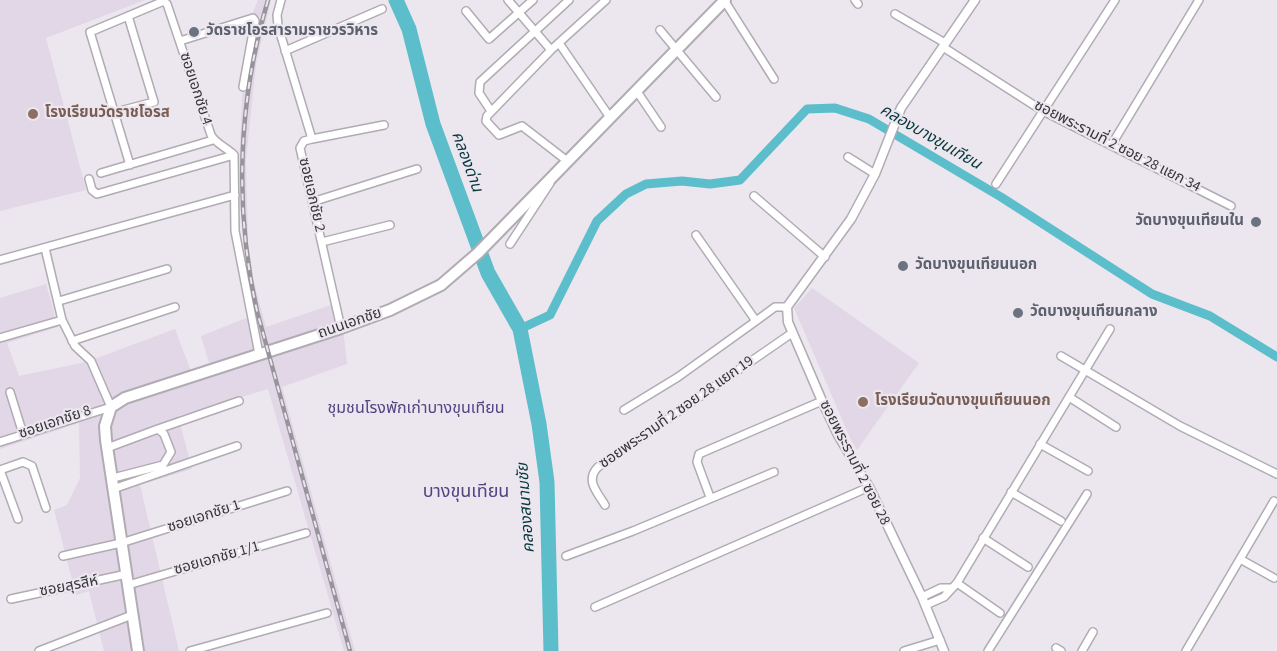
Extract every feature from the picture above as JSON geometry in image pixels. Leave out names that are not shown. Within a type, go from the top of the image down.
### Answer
[{"type":"main road","name":"ถนนเอกชัย","points":[[111,407],[125,398],[341,328],[406,303],[441,285],[468,263],[552,174],[724,0]]},
{"type":"main road","points":[[111,407],[105,426],[107,448],[138,651]]},
{"type":"street","name":"ซอยเอกชัย 2","points":[[281,0],[277,15],[278,26],[312,139],[304,141],[300,148],[341,328]]},
{"type":"street","points":[[508,0],[551,50]]},
{"type":"street","points":[[466,11],[489,39],[519,15],[533,0]]},
{"type":"street","points":[[490,111],[479,93],[480,82],[569,0]]},
{"type":"street","points":[[566,160],[522,126],[499,135],[486,121],[490,111],[551,50],[606,0]]},
{"type":"street","points":[[724,0],[774,79]]},
{"type":"street","points":[[624,410],[678,377],[775,307],[787,307],[851,219],[875,174],[901,108],[975,0]]},
{"type":"street","points":[[996,184],[1115,0]]},
{"type":"street","points":[[1112,144],[1199,0]]},
{"type":"street","name":"ซอยเอกชัย 4","points":[[116,112],[90,32],[164,1],[213,140],[225,146],[234,155]]},
{"type":"street","points":[[285,51],[382,9]]},
{"type":"street","name":"ซอยพระรามที่ 2 ซอย 28 แยก 34","points":[[895,14],[1044,111],[1231,206]]},
{"type":"street","points":[[128,16],[154,102],[116,112],[130,165]]},
{"type":"street","points":[[180,41],[253,18],[255,21],[243,87]]},
{"type":"street","points":[[660,30],[716,97]]},
{"type":"street","points":[[559,43],[609,116]]},
{"type":"street","points":[[636,90],[661,127]]},
{"type":"street","points":[[312,139],[384,125]]},
{"type":"street","points":[[101,173],[213,140]]},
{"type":"street","points":[[89,179],[92,190],[97,194],[234,155],[235,231],[239,261],[259,354]]},
{"type":"street","points":[[848,157],[875,174]]},
{"type":"street","points":[[312,202],[417,169]]},
{"type":"street","points":[[510,244],[546,192],[552,174]]},
{"type":"street","points":[[0,260],[235,195]]},
{"type":"street","points":[[754,196],[825,257]]},
{"type":"street","points":[[322,242],[390,225]]},
{"type":"street","points":[[696,235],[756,321]]},
{"type":"street","points":[[45,248],[62,320],[72,341],[91,362],[111,407]]},
{"type":"street","points":[[58,301],[166,269]]},
{"type":"street","points":[[72,341],[175,307]]},
{"type":"street","name":"ซอยพระรามที่ 2 ซอย 28","points":[[787,307],[792,333],[837,435],[869,487],[924,601],[944,651]]},
{"type":"street","points":[[0,338],[62,320]]},
{"type":"street","points":[[954,585],[1110,329]]},
{"type":"street","name":"ซอยพระรามที่ 2 ซอย 28 แยก 19","points":[[605,506],[591,481],[591,474],[598,467],[792,333]]},
{"type":"street","points":[[1061,356],[1180,426],[1277,474],[1277,481]]},
{"type":"street","points":[[10,392],[23,434]]},
{"type":"street","points":[[1069,398],[1116,427]]},
{"type":"street","points":[[710,497],[697,462],[699,454],[822,401]]},
{"type":"street","points":[[107,448],[239,402]]},
{"type":"street","name":"ซอยเอกชัย 8","points":[[0,442],[111,407]]},
{"type":"street","points":[[113,484],[163,465],[168,460],[171,452],[164,434],[158,429]]},
{"type":"street","points":[[1040,444],[1088,471]]},
{"type":"street","points":[[113,484],[237,446]]},
{"type":"street","points":[[18,519],[0,470],[23,462],[32,466],[46,508]]},
{"type":"street","points":[[566,556],[633,531],[774,472]]},
{"type":"street","points":[[595,607],[869,487]]},
{"type":"street","name":"ซอยเอกชัย 1","points":[[63,555],[122,543],[287,491]]},
{"type":"street","points":[[1011,492],[1061,521]]},
{"type":"street","points":[[988,651],[1086,494]]},
{"type":"street","points":[[1186,651],[1274,501]]},
{"type":"street","name":"ซอยเอกชัย 1/1","points":[[127,579],[306,533]]},
{"type":"street","points":[[983,538],[1028,567]]},
{"type":"street","points":[[1240,559],[1274,578]]},
{"type":"street","name":"ซอยสุรสีห์","points":[[11,599],[127,579]]},
{"type":"street","points":[[924,601],[941,588],[954,585],[1000,613]]},
{"type":"street","points":[[190,651],[222,647],[327,614]]},
{"type":"street","points":[[39,651],[132,615]]},
{"type":"street","points":[[1082,651],[1093,632]]},
{"type":"street","points":[[904,651],[940,640]]},
{"type":"shaded area","name":"โรงเรียนวัดราชโอรส","points":[[0,0],[145,0],[46,38],[86,190],[0,211]]},
{"type":"shaded area","points":[[258,0],[271,0],[256,64],[246,160],[248,244],[254,283],[266,327],[340,302],[347,364],[282,387],[355,651],[344,651],[268,389],[178,416],[192,469],[140,485],[179,651],[104,651],[89,591],[76,595],[54,510],[67,505],[80,478],[79,423],[0,449],[0,298],[46,284],[58,327],[7,343],[19,376],[86,362],[175,329],[191,371],[209,363],[201,336],[254,315],[238,190],[242,100],[250,20]]},
{"type":"shaded area","name":"โรงเรียนวัดบางขุนเทียนนอก","points":[[812,288],[919,363],[857,450],[794,308]]},
{"type":"waterway","name":"คลองด่าน","points":[[396,0],[409,29],[433,124],[488,273],[520,329],[539,424],[547,482],[551,651]]},
{"type":"waterway","name":"คลองบางขุนเทียน","points":[[520,329],[550,315],[597,221],[626,194],[646,184],[682,181],[710,184],[740,180],[807,109],[835,108],[869,119],[1001,197],[1152,294],[1210,316],[1277,357]]},
{"type":"railway","points":[[268,0],[250,77],[245,116],[242,194],[245,233],[257,311],[350,651]]},
{"type":"place","name":"วัดราชโอรสารามราชวรวิหาร","points":[[194,32]]},
{"type":"place","name":"โรงเรียนวัดราชโอรส","points":[[33,114]]},
{"type":"place","name":"วัดบางขุนเทียนใน","points":[[1256,222]]},
{"type":"place","name":"วัดบางขุนเทียนนอก","points":[[903,266]]},
{"type":"place","name":"วัดบางขุนเทียนกลาง","points":[[1018,313]]},
{"type":"place","name":"โรงเรียนวัดบางขุนเทียนนอก","points":[[863,402]]},
{"type":"district","name":"ชุมชนโรงพักเก่าบางขุนเทียน","points":[[416,409]]},
{"type":"district","name":"บางขุนเทียน","points":[[466,493]]},
{"type":"water label","name":"คลองสนามชัย","points":[[527,508]]}]
